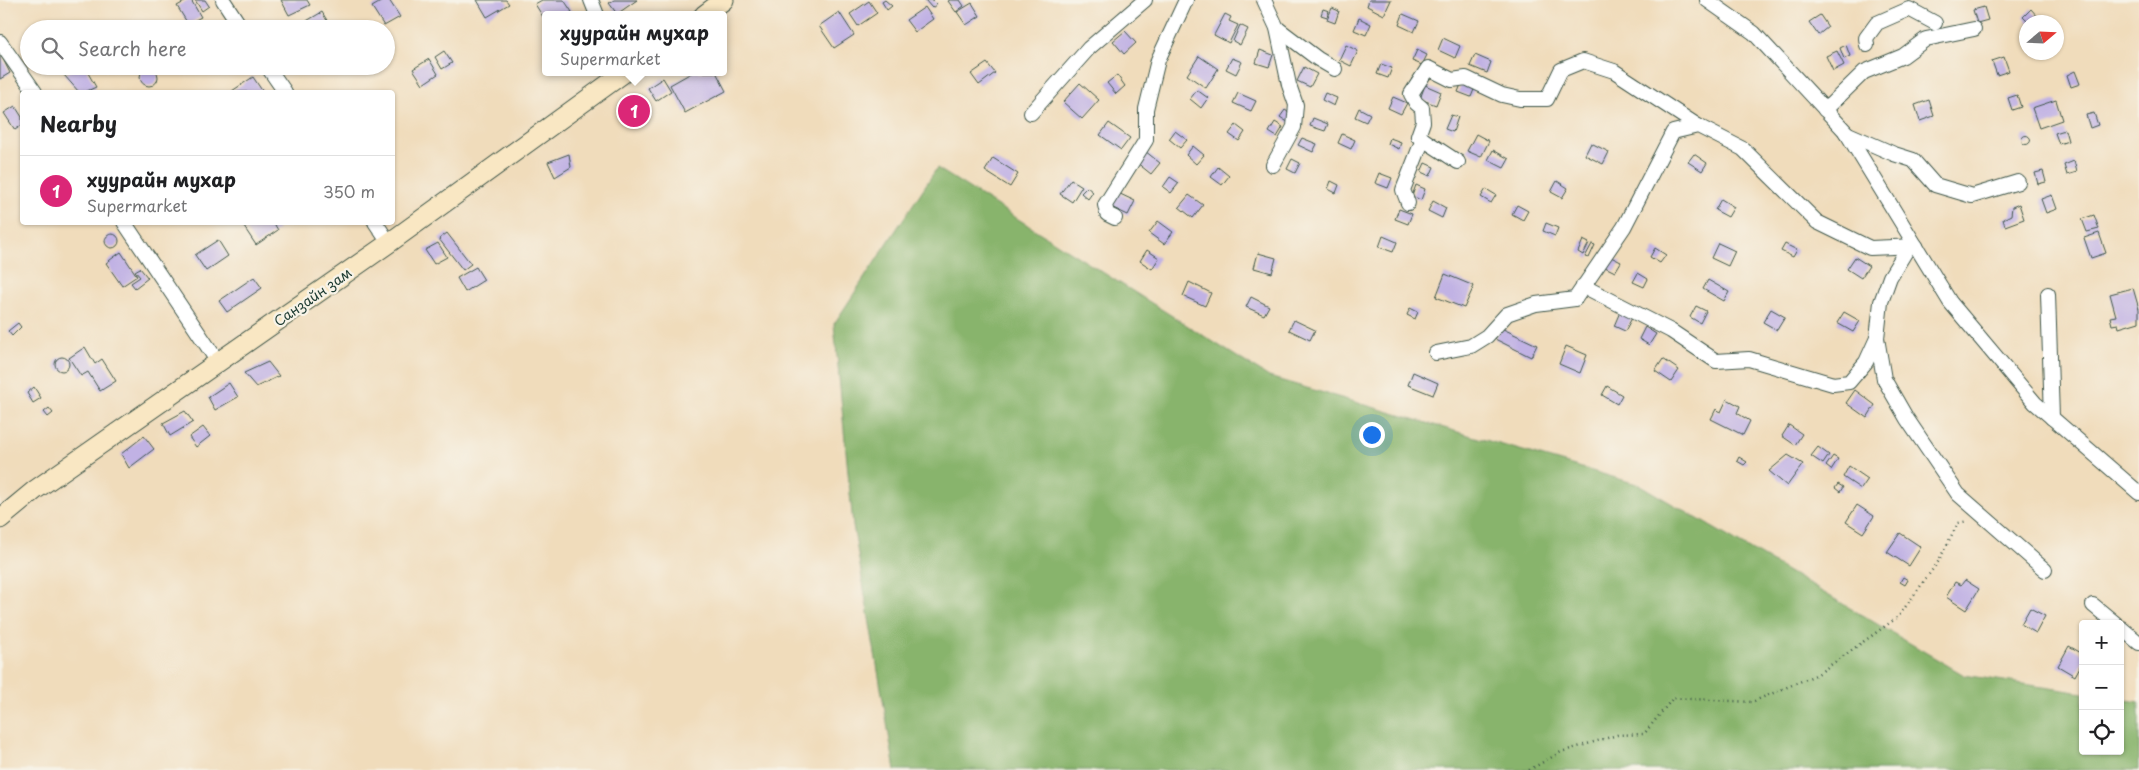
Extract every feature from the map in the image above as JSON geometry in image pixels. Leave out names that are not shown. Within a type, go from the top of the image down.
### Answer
[{"type":"main road","points":[[709,11],[724,0]]},
{"type":"main road","name":"Санзайн зам","points":[[0,519],[35,490],[389,244],[620,76]]},
{"type":"street","points":[[223,0],[236,20]]},
{"type":"street","points":[[1031,113],[1089,48],[1145,0]]},
{"type":"street","points":[[1115,218],[1108,214],[1105,204],[1146,140],[1146,109],[1158,60],[1186,0]]},
{"type":"street","points":[[1264,0],[1277,28],[1289,85],[1296,105],[1294,127],[1273,165]]},
{"type":"street","points":[[1707,0],[1754,33],[1846,132],[1912,246],[1950,302],[2035,403],[2139,493]]},
{"type":"street","points":[[1867,45],[1866,38],[1877,23],[1909,9],[1935,23]]},
{"type":"street","points":[[1277,28],[1318,59],[1335,69]]},
{"type":"street","points":[[1825,110],[1864,72],[1903,56],[1926,39],[1974,29]]},
{"type":"street","points":[[0,42],[20,71]]},
{"type":"street","points":[[1458,162],[1418,136],[1423,122],[1422,108],[1416,103],[1411,94],[1428,68],[1452,80],[1466,78],[1502,94],[1520,99],[1547,99],[1561,70],[1583,61],[1614,71],[1698,126],[1743,149],[1817,222],[1870,248],[1912,246]]},
{"type":"street","points":[[23,75],[34,90]]},
{"type":"street","points":[[274,75],[285,90]]},
{"type":"street","points":[[1436,354],[1471,346],[1487,336],[1507,314],[1536,304],[1575,299],[1624,227],[1673,132],[1698,126]]},
{"type":"street","points":[[1846,132],[1868,143],[1913,160],[1935,185],[1972,196],[2018,182]]},
{"type":"street","points":[[1408,203],[1403,190],[1423,139]]},
{"type":"street","points":[[126,225],[218,362]]},
{"type":"street","points":[[377,225],[389,244]]},
{"type":"street","points":[[1912,246],[1890,277],[1881,302],[1877,338],[1884,379],[1907,419],[1958,494],[2044,570]]},
{"type":"street","points":[[1583,286],[1671,331],[1716,361],[1749,358],[1833,384],[1849,382],[1866,362],[1877,338]]},
{"type":"street","points":[[2048,294],[2052,418]]},
{"type":"street","points":[[2093,605],[2111,620]]},
{"type":"street","points":[[2124,631],[2139,643]]},
{"type":"path","points":[[1529,770],[1561,752],[1617,735],[1644,734],[1673,698],[1752,702],[1818,674],[1898,617],[1938,562],[1958,523],[1986,519]]},
{"type":"green space","points":[[937,168],[1269,377],[1640,485],[1964,675],[2079,692],[2079,755],[2124,755],[2124,700],[2139,702],[2139,770],[895,770],[853,525],[834,324]]},
{"type":"building","points":[[191,0],[201,17],[195,20],[186,20],[177,6]]},
{"type":"building","points":[[195,0],[205,0],[209,6],[202,11]]},
{"type":"building","points":[[281,0],[307,0],[310,5],[289,15]]},
{"type":"building","points":[[384,0],[389,0],[400,17],[395,20],[380,20],[372,7]]},
{"type":"building","points":[[477,0],[506,0],[509,4],[487,17]]},
{"type":"building","points":[[542,0],[564,0],[571,11],[542,11],[542,15],[535,4]]},
{"type":"building","points":[[614,0],[637,0],[621,11],[615,11],[609,3]]},
{"type":"building","points":[[885,0],[892,6],[887,10],[882,2]]},
{"type":"building","points":[[925,0],[933,0],[937,4],[932,8]]},
{"type":"building","points":[[960,0],[964,6],[956,12],[948,1]]},
{"type":"building","points":[[1369,0],[1391,0],[1384,15],[1367,6]]},
{"type":"building","points":[[869,1],[877,13],[858,26],[850,14]]},
{"type":"building","points":[[972,3],[980,16],[966,25],[957,12]]},
{"type":"building","points":[[925,7],[933,19],[915,32],[906,20]]},
{"type":"building","points":[[1984,7],[1988,20],[1977,23],[1973,10]]},
{"type":"building","points":[[1332,8],[1339,11],[1335,23],[1327,20]]},
{"type":"building","points":[[1323,9],[1329,11],[1327,17],[1321,15]]},
{"type":"building","points":[[2031,9],[2036,15],[2025,15]]},
{"type":"building","points":[[322,12],[327,20],[308,20]]},
{"type":"building","points":[[839,12],[854,35],[834,48],[819,26]]},
{"type":"building","points":[[1225,14],[1231,17],[1229,21],[1238,25],[1229,43],[1214,35]]},
{"type":"building","points":[[1403,14],[1419,21],[1414,32],[1399,25]]},
{"type":"building","points":[[1820,15],[1828,27],[1818,35],[1809,22]]},
{"type":"building","points":[[1359,18],[1371,24],[1366,35],[1354,30]]},
{"type":"building","points":[[1240,25],[1248,29],[1240,45],[1233,41]]},
{"type":"building","points":[[1125,31],[1136,43],[1124,54],[1113,41]]},
{"type":"building","points":[[1443,38],[1460,46],[1455,58],[1438,50]]},
{"type":"building","points":[[1346,45],[1358,51],[1351,66],[1339,60]]},
{"type":"building","points":[[1846,45],[1850,56],[1844,59],[1840,48]]},
{"type":"building","points":[[1260,50],[1273,55],[1269,67],[1256,63]]},
{"type":"building","points":[[1417,50],[1427,55],[1422,65],[1412,61]]},
{"type":"building","points":[[444,51],[452,63],[442,69],[435,57]]},
{"type":"building","points":[[1837,51],[1844,65],[1833,71],[1826,56]]},
{"type":"building","points":[[0,53],[10,73],[0,79]]},
{"type":"building","points":[[1475,55],[1491,62],[1487,73],[1470,66]]},
{"type":"building","points":[[1199,56],[1218,69],[1206,88],[1187,75]]},
{"type":"building","points":[[2004,57],[2009,71],[1997,75],[1992,61]]},
{"type":"building","points":[[1232,58],[1242,62],[1236,74],[1226,69]]},
{"type":"building","points":[[429,59],[438,74],[423,84],[413,69]]},
{"type":"building","points":[[987,63],[995,73],[979,85],[971,74]]},
{"type":"building","points":[[1381,64],[1392,68],[1388,78],[1377,74]]},
{"type":"building","points":[[1304,67],[1317,74],[1310,87],[1297,81]]},
{"type":"building","points":[[2075,71],[2080,84],[2071,87],[2067,75]]},
{"type":"building","points":[[64,75],[89,75],[96,87],[89,90],[77,90]]},
{"type":"building","points":[[140,75],[158,75],[158,81],[153,86],[145,86],[140,81]]},
{"type":"building","points":[[1117,75],[1125,86],[1116,94],[1107,83]]},
{"type":"building","points":[[686,76],[718,76],[726,91],[685,113],[670,85]]},
{"type":"building","points":[[253,77],[262,90],[234,90]]},
{"type":"building","points":[[663,78],[671,91],[656,101],[648,88]]},
{"type":"building","points":[[1462,82],[1475,87],[1471,97],[1458,92]]},
{"type":"building","points":[[1080,83],[1099,100],[1082,119],[1063,102]]},
{"type":"building","points":[[1425,85],[1441,92],[1436,105],[1420,99]]},
{"type":"building","points":[[1197,90],[1208,98],[1201,108],[1190,99]]},
{"type":"building","points":[[1238,93],[1256,101],[1251,111],[1233,103]]},
{"type":"building","points":[[1325,93],[1337,98],[1334,106],[1322,100]]},
{"type":"building","points":[[2017,95],[2021,107],[2012,110],[2008,98]]},
{"type":"building","points":[[1393,97],[1407,103],[1401,114],[1388,108]]},
{"type":"building","points":[[1929,100],[1934,116],[1920,121],[1915,105]]},
{"type":"building","points":[[2056,100],[2062,120],[2039,128],[2032,108]]},
{"type":"building","points":[[15,106],[20,114],[20,126],[15,130],[4,113]]},
{"type":"building","points":[[1359,108],[1370,114],[1366,122],[1355,117]]},
{"type":"building","points":[[1285,110],[1294,116],[1289,123],[1280,117]]},
{"type":"building","points":[[2094,113],[2098,125],[2090,128],[2086,115]]},
{"type":"building","points":[[1451,115],[1458,117],[1453,132],[1445,129]]},
{"type":"building","points":[[1313,118],[1328,124],[1325,131],[1310,126]]},
{"type":"building","points":[[1275,122],[1283,127],[1277,137],[1269,132]]},
{"type":"building","points":[[1109,123],[1130,138],[1121,150],[1100,135]]},
{"type":"building","points":[[1236,125],[1245,132],[1239,141],[1229,134]]},
{"type":"building","points":[[2065,130],[2068,141],[2059,144],[2055,133]]},
{"type":"building","points":[[1175,131],[1187,140],[1180,148],[1169,139]]},
{"type":"building","points":[[1342,134],[1355,140],[1351,149],[1338,143]]},
{"type":"building","points":[[1476,134],[1489,141],[1481,157],[1467,151]]},
{"type":"building","points":[[2026,136],[2030,140],[2026,144],[2022,140]]},
{"type":"building","points":[[1302,138],[1317,144],[1313,152],[1298,145]]},
{"type":"building","points":[[1390,138],[1401,142],[1399,149],[1388,144]]},
{"type":"building","points":[[1591,143],[1609,152],[1603,164],[1585,155]]},
{"type":"building","points":[[1193,146],[1204,155],[1196,164],[1186,155]]},
{"type":"building","points":[[1493,150],[1509,159],[1504,168],[1488,160]]},
{"type":"building","points":[[1145,151],[1160,163],[1151,174],[1136,162]]},
{"type":"building","points":[[569,154],[571,167],[555,177],[548,162]]},
{"type":"building","points":[[1694,154],[1707,163],[1702,171],[1688,162]]},
{"type":"building","points":[[993,158],[1018,174],[1010,187],[985,171]]},
{"type":"building","points":[[1292,159],[1300,163],[1295,173],[1287,169]]},
{"type":"building","points":[[2074,161],[2077,172],[2067,175],[2064,165]]},
{"type":"building","points":[[1425,163],[1434,167],[1430,176],[1421,172]]},
{"type":"building","points":[[1218,167],[1229,176],[1222,185],[1211,177]]},
{"type":"building","points":[[2043,171],[2046,182],[2038,184],[2035,173]]},
{"type":"building","points":[[1379,173],[1392,178],[1388,188],[1375,183]]},
{"type":"building","points":[[1170,177],[1179,183],[1171,193],[1163,187]]},
{"type":"building","points":[[1071,179],[1082,186],[1072,202],[1060,194]]},
{"type":"building","points":[[1331,181],[1339,185],[1336,193],[1328,189]]},
{"type":"building","points":[[1557,181],[1568,188],[1562,198],[1551,192]]},
{"type":"building","points":[[1416,185],[1425,189],[1421,200],[1412,196]]},
{"type":"building","points":[[1087,187],[1093,192],[1088,199],[1081,193]]},
{"type":"building","points":[[1486,189],[1496,195],[1491,203],[1481,197]]},
{"type":"building","points":[[1116,192],[1135,201],[1128,215],[1109,206]]},
{"type":"building","points":[[1189,195],[1203,205],[1193,218],[1179,207]]},
{"type":"building","points":[[2052,195],[2057,209],[2046,213],[2041,199]]},
{"type":"building","points":[[1721,199],[1734,207],[1728,217],[1715,210]]},
{"type":"building","points":[[1433,201],[1446,208],[1442,218],[1428,211]]},
{"type":"building","points":[[2019,204],[2024,219],[2005,226],[2003,219],[2011,215],[2012,207]]},
{"type":"building","points":[[1517,205],[1528,211],[1523,220],[1512,214]]},
{"type":"building","points":[[1399,209],[1412,214],[1408,224],[1395,219]]},
{"type":"building","points":[[2094,215],[2099,229],[2087,232],[2082,219]]},
{"type":"building","points":[[1158,221],[1173,232],[1164,244],[1149,233]]},
{"type":"building","points":[[1546,223],[1558,228],[1555,236],[1543,231]]},
{"type":"building","points":[[247,225],[275,225],[278,230],[256,245],[244,227]]},
{"type":"building","points":[[447,233],[471,264],[463,270],[439,239]]},
{"type":"building","points":[[2099,233],[2106,253],[2091,258],[2084,238]]},
{"type":"building","points":[[109,234],[115,234],[119,241],[115,248],[109,248],[105,244],[105,238]]},
{"type":"building","points":[[1383,236],[1397,242],[1393,252],[1379,247]]},
{"type":"building","points":[[218,240],[228,256],[206,271],[195,255]]},
{"type":"building","points":[[1583,240],[1589,243],[1583,255],[1578,252]]},
{"type":"building","points":[[438,243],[447,257],[434,264],[425,250]]},
{"type":"building","points":[[1718,243],[1735,251],[1728,266],[1711,258]]},
{"type":"building","points":[[1592,244],[1595,245],[1589,258],[1585,257]]},
{"type":"building","points":[[1785,244],[1797,250],[1793,257],[1781,251]]},
{"type":"building","points":[[1655,248],[1666,255],[1660,263],[1650,257]]},
{"type":"building","points":[[1147,250],[1159,258],[1152,269],[1140,261]]},
{"type":"building","points":[[121,252],[137,276],[122,286],[106,263]]},
{"type":"building","points":[[1258,253],[1276,258],[1272,273],[1254,268]]},
{"type":"building","points":[[1611,257],[1621,262],[1615,272],[1605,267]]},
{"type":"building","points":[[1855,257],[1869,266],[1861,278],[1847,269]]},
{"type":"building","points":[[476,267],[484,280],[465,292],[457,278]]},
{"type":"building","points":[[140,268],[148,278],[135,288],[131,283],[140,277],[135,271]]},
{"type":"building","points":[[1638,273],[1648,279],[1644,287],[1633,282]]},
{"type":"building","points":[[1445,274],[1474,286],[1464,308],[1436,297]]},
{"type":"building","points":[[254,277],[262,288],[227,312],[219,301]]},
{"type":"building","points":[[1708,280],[1729,292],[1724,301],[1703,289]]},
{"type":"building","points":[[1189,282],[1211,293],[1205,306],[1183,296]]},
{"type":"building","points":[[2133,288],[2139,309],[2139,322],[2119,328],[2118,324],[2112,325],[2110,317],[2116,316],[2110,294]]},
{"type":"building","points":[[1251,297],[1269,306],[1264,315],[1246,307]]},
{"type":"building","points":[[1696,306],[1706,311],[1700,323],[1690,317]]},
{"type":"building","points":[[1410,308],[1418,312],[1415,319],[1407,315]]},
{"type":"building","points":[[1771,309],[1785,317],[1777,330],[1763,322]]},
{"type":"building","points":[[1620,312],[1632,318],[1625,331],[1614,326]]},
{"type":"building","points":[[1844,312],[1860,321],[1853,332],[1837,323]]},
{"type":"building","points":[[1294,320],[1315,330],[1310,340],[1289,330]]},
{"type":"building","points":[[18,323],[21,327],[12,336],[8,331]]},
{"type":"building","points":[[1645,327],[1656,334],[1649,345],[1639,339]]},
{"type":"building","points":[[1501,328],[1537,345],[1531,357],[1495,339]]},
{"type":"building","points":[[1566,346],[1587,355],[1580,373],[1559,364]]},
{"type":"building","points":[[85,347],[95,364],[102,359],[116,381],[100,391],[88,372],[81,376],[69,358]]},
{"type":"building","points":[[62,357],[67,359],[69,364],[67,369],[62,371],[57,369],[55,364],[57,359]]},
{"type":"building","points":[[1663,359],[1679,370],[1671,382],[1655,371]]},
{"type":"building","points":[[268,362],[279,376],[256,387],[244,373]]},
{"type":"building","points":[[1413,372],[1438,383],[1433,395],[1408,385]]},
{"type":"building","points":[[229,383],[238,397],[215,410],[208,397]]},
{"type":"building","points":[[1607,386],[1622,395],[1617,404],[1602,395]]},
{"type":"building","points":[[34,387],[41,398],[33,403],[27,393]]},
{"type":"building","points":[[1855,390],[1875,405],[1867,418],[1846,403]]},
{"type":"building","points":[[1727,399],[1740,406],[1737,413],[1750,421],[1743,435],[1711,419],[1716,409],[1721,412]]},
{"type":"building","points":[[49,408],[53,413],[48,417],[44,412]]},
{"type":"building","points":[[185,411],[193,422],[170,436],[163,423]]},
{"type":"building","points":[[1789,425],[1802,434],[1795,445],[1782,436]]},
{"type":"building","points":[[203,427],[210,436],[196,447],[189,437]]},
{"type":"building","points":[[144,436],[154,449],[129,468],[121,454]]},
{"type":"building","points":[[1818,447],[1829,455],[1823,464],[1811,456]]},
{"type":"building","points":[[1788,455],[1803,464],[1787,486],[1769,471]]},
{"type":"building","points":[[1833,456],[1838,459],[1831,470],[1826,466]]},
{"type":"building","points":[[1739,457],[1747,462],[1744,465],[1737,461]]},
{"type":"building","points":[[1849,466],[1868,479],[1861,489],[1843,477]]},
{"type":"building","points":[[1838,484],[1843,487],[1840,492],[1835,488]]},
{"type":"building","points":[[1857,505],[1874,516],[1863,533],[1846,522]]},
{"type":"building","points":[[1900,533],[1921,547],[1909,566],[1887,552]]},
{"type":"building","points":[[1903,577],[1908,580],[1905,585],[1900,582]]},
{"type":"building","points":[[1965,580],[1979,589],[1966,610],[1946,597],[1955,582],[1961,585]]},
{"type":"building","points":[[2030,608],[2045,616],[2036,633],[2021,624]]},
{"type":"building","points":[[2069,646],[2079,652],[2079,668],[2075,676],[2058,666]]},
{"type":"place","name":"хуурайн мухар","points":[[634,111]]}]
